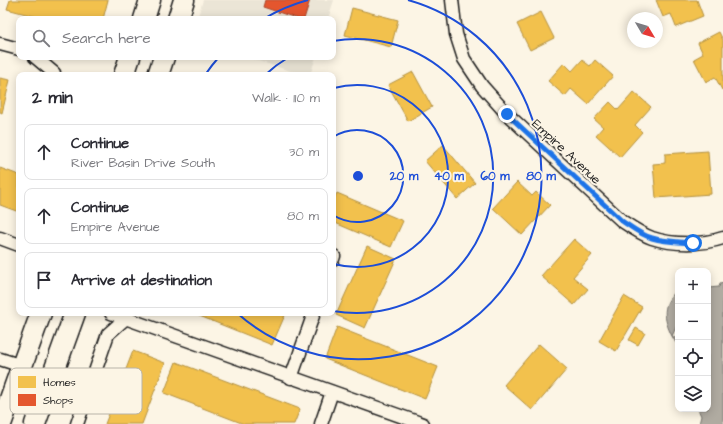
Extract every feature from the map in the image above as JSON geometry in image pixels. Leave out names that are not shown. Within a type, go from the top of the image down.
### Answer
[{"type":"main road","points":[[145,16],[150,0]]},
{"type":"main road","points":[[179,16],[184,0]]},
{"type":"main road","points":[[125,72],[129,60]]},
{"type":"main road","points":[[159,72],[163,60]]},
{"type":"main road","points":[[22,366],[40,316]]},
{"type":"main road","points":[[55,368],[74,316]]},
{"type":"main road","points":[[1,424],[10,399]]},
{"type":"main road","points":[[35,424],[39,414]]},
{"type":"street","name":"Empire Avenue","points":[[452,0],[456,34],[464,59],[482,86],[507,114],[608,209],[635,230],[652,238],[671,242],[693,243],[713,241],[723,238]]},
{"type":"street","points":[[0,44],[16,48]]},
{"type":"street","points":[[39,60],[53,72]]},
{"type":"street","points":[[0,238],[16,244]]},
{"type":"street","points":[[96,368],[108,334],[127,316],[291,378],[423,424]]},
{"type":"street","points":[[291,378],[313,316]]},
{"type":"street","points":[[0,359],[22,366]]},
{"type":"street","points":[[321,424],[332,392]]},
{"type":"street","points":[[77,424],[80,414]]},
{"type":"shaded area","points":[[203,0],[334,0],[329,16],[198,16]]},
{"type":"shaded area","points":[[256,60],[315,60],[311,72],[294,72]]},
{"type":"shaded area","points":[[723,283],[723,424],[699,424],[701,416],[699,412],[711,412],[711,288],[719,287],[720,284]]},
{"type":"shaded area","points":[[675,293],[675,304],[675,329],[672,336],[665,314],[667,302]]},
{"type":"building: Homes","points":[[10,0],[108,0],[104,16],[34,16],[7,9]]},
{"type":"building: Homes","points":[[656,0],[697,0],[703,16],[676,27],[671,14],[663,17],[663,12],[661,12]]},
{"type":"building: Homes","points":[[352,8],[398,20],[391,47],[345,35]]},
{"type":"building: Homes","points":[[541,12],[554,38],[530,50],[517,24]]},
{"type":"building: Homes","points":[[719,32],[723,40],[722,90],[715,77],[706,82],[694,59],[703,54],[698,43]]},
{"type":"building: Homes","points":[[582,60],[590,66],[595,60],[613,76],[588,104],[571,89],[565,96],[548,81],[564,63],[572,71]]},
{"type":"building: Homes","points":[[413,72],[432,107],[408,121],[388,85]]},
{"type":"building: Homes","points":[[0,78],[10,80],[2,113],[0,112]]},
{"type":"building: Homes","points":[[634,92],[651,107],[635,125],[642,132],[620,157],[596,135],[603,127],[594,119],[610,102],[618,110]]},
{"type":"building: Homes","points":[[443,145],[475,183],[457,199],[425,161]]},
{"type":"building: Homes","points":[[708,151],[711,194],[656,198],[653,164],[665,163],[665,154]]},
{"type":"building: Homes","points":[[0,168],[16,174],[16,211],[0,205]]},
{"type":"building: Homes","points":[[517,182],[532,196],[536,192],[550,205],[522,235],[493,208]]},
{"type":"building: Homes","points":[[337,193],[403,221],[391,247],[336,223]]},
{"type":"building: Homes","points":[[574,239],[592,255],[573,277],[588,289],[574,305],[541,276]]},
{"type":"building: Homes","points":[[367,246],[396,259],[365,328],[336,315]]},
{"type":"building: Homes","points":[[624,296],[642,307],[616,351],[599,341]]},
{"type":"building: Homes","points":[[200,316],[285,316],[272,345]]},
{"type":"building: Homes","points":[[337,327],[438,367],[425,399],[325,359]]},
{"type":"building: Homes","points":[[636,328],[645,333],[638,345],[629,340]]},
{"type":"building: Homes","points":[[539,344],[567,369],[532,410],[504,385]]},
{"type":"building: Homes","points":[[133,351],[165,363],[142,424],[105,424],[109,414],[142,414],[142,368],[126,368]]},
{"type":"building: Homes","points":[[176,362],[300,409],[294,424],[244,424],[164,393]]},
{"type":"building: Shops","points":[[265,0],[310,0],[305,16],[290,16],[263,7]]},
{"type":"route","points":[[507,114],[622,221],[635,230],[652,238],[671,242],[693,243]]}]
